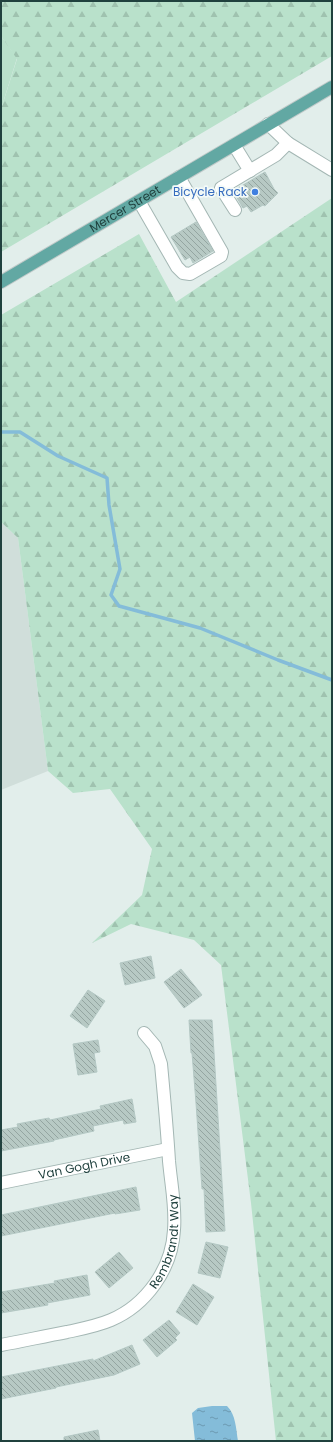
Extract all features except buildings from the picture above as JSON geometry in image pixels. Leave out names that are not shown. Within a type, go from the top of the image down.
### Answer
[{"type":"main road","name":"Mercer Street","points":[[1,282],[332,87]]},
{"type":"street","points":[[268,124],[288,143],[332,170]]},
{"type":"street","points":[[235,210],[221,188],[276,155],[288,143]]},
{"type":"street","points":[[234,145],[250,171]]},
{"type":"street","points":[[139,200],[177,267],[183,273],[190,274],[221,256],[222,252],[178,177]]},
{"type":"street","name":"Rembrandt Way","points":[[1,1345],[109,1321],[126,1313],[150,1290],[164,1269],[170,1255],[173,1242],[174,1214],[159,1055],[155,1046],[144,1033]]},
{"type":"street","name":"Van Gogh Drive","points":[[1,1183],[168,1149]]},
{"type":"shaded area","points":[[1,522],[18,538],[48,771],[1,790]]},
{"type":"green space","points":[[1,1],[332,1],[332,56],[1,252],[1,109],[17,59],[1,36]]},
{"type":"green space","points":[[1,36],[17,58],[1,109]]},
{"type":"green space","points":[[332,198],[332,1441],[276,1441],[251,1203],[221,965],[194,940],[131,924],[92,943],[142,895],[152,849],[110,789],[73,793],[48,771],[18,538],[1,522],[1,315],[139,234],[176,302]]},
{"type":"water","points":[[227,1406],[230,1410],[235,1422],[238,1441],[195,1441],[192,1413],[198,1408]]},
{"type":"waterway","points":[[1,432],[20,432],[58,456],[107,478],[109,505],[120,569],[111,595],[119,606],[200,628],[332,680]]},
{"type":"place","name":"Bicycle Rack","points":[[255,192]]}]
